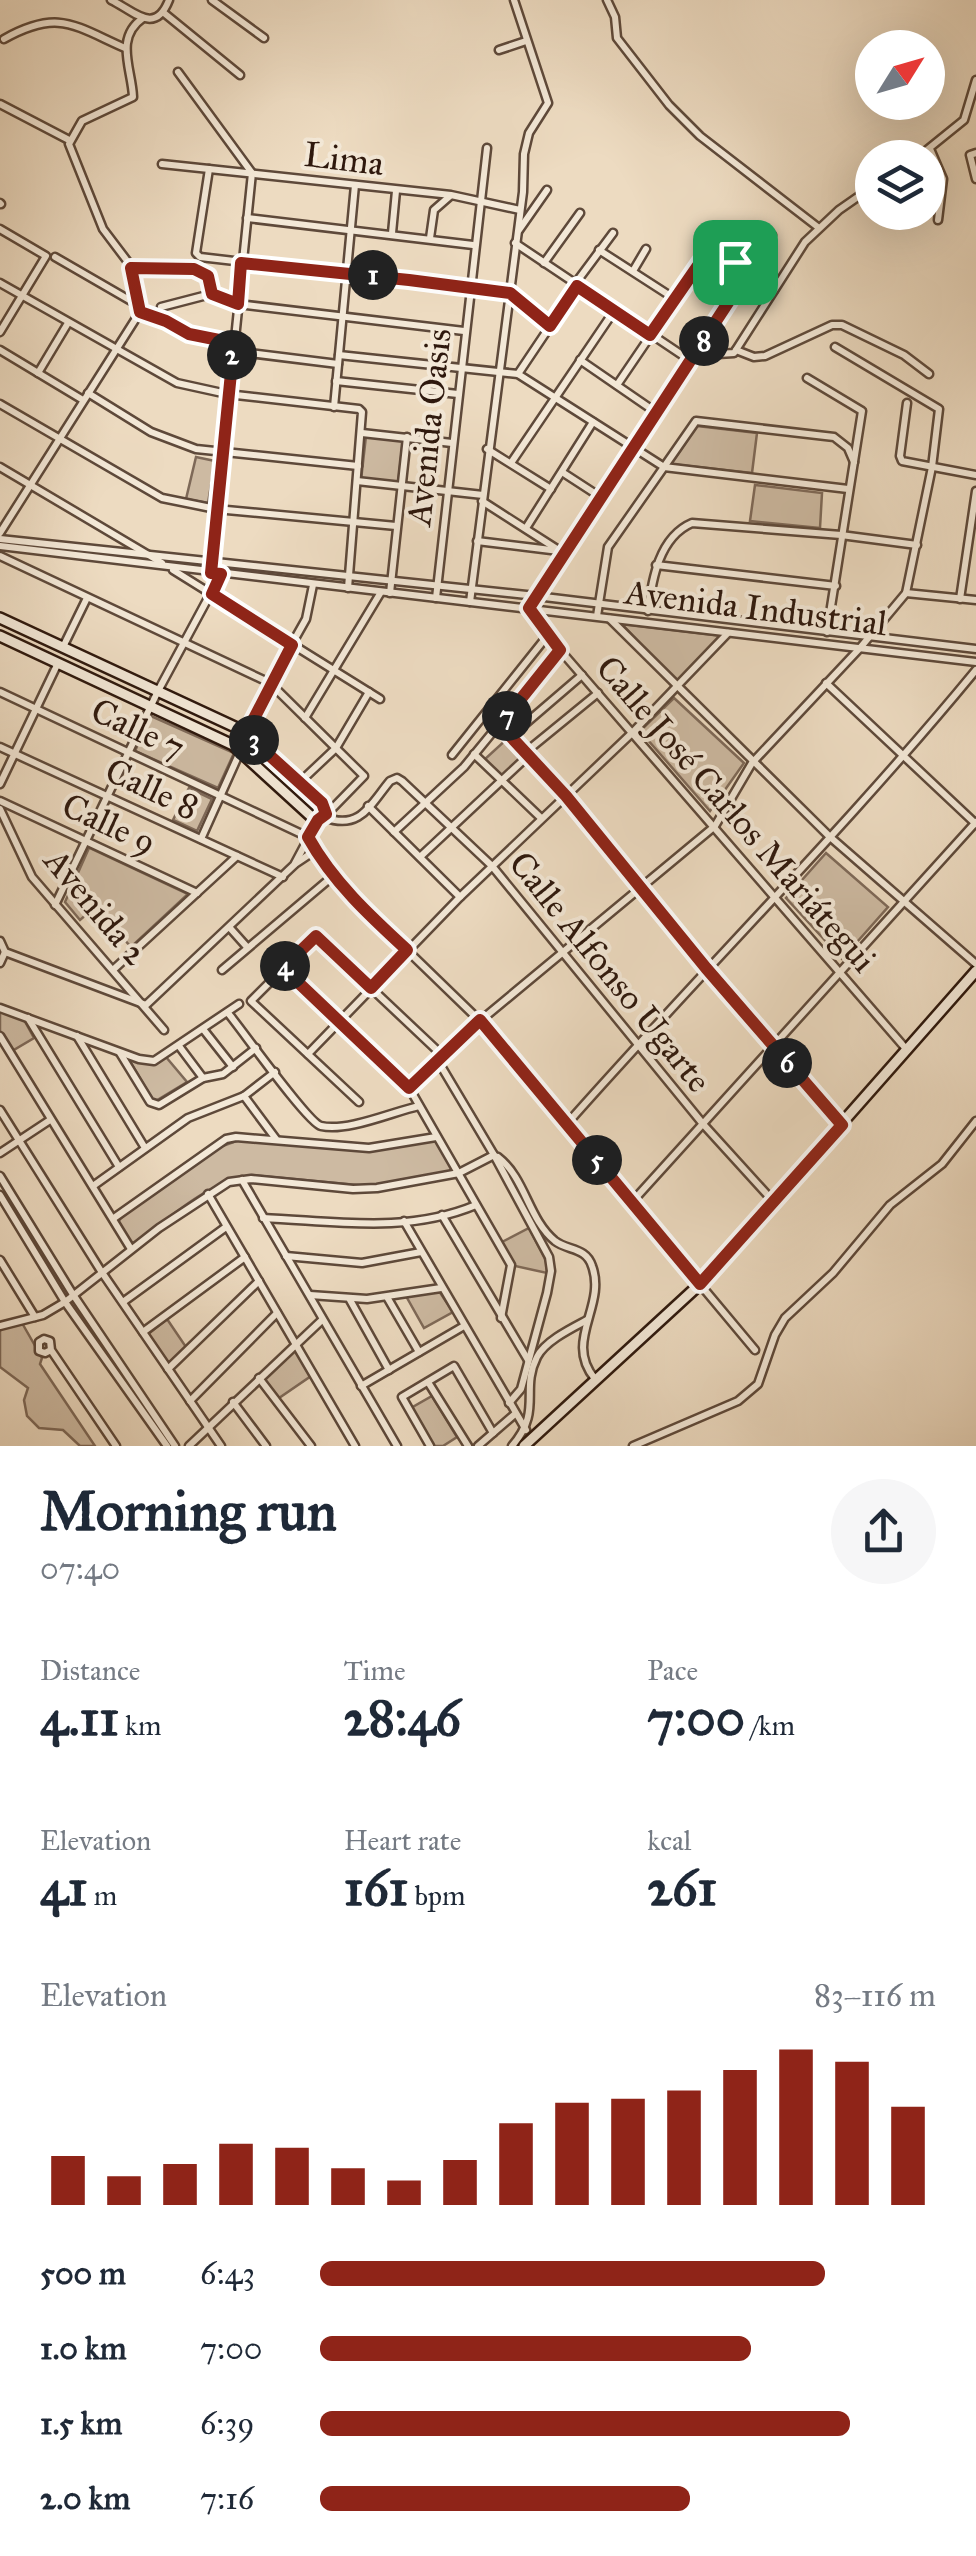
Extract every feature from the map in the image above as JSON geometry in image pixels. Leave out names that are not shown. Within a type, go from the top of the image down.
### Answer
[{"type":"street","points":[[111,0],[122,2],[143,18],[164,14],[169,0]]},
{"type":"street","points":[[212,0],[264,38]]},
{"type":"street","points":[[470,602],[529,133],[548,104],[514,0]]},
{"type":"street","points":[[607,0],[617,38],[668,105],[700,136],[819,228]]},
{"type":"street","points":[[164,14],[240,75]]},
{"type":"street","points":[[68,549],[0,536],[2,523],[139,309],[131,268],[103,229],[69,140],[82,121],[133,97],[125,48],[129,30],[143,18]]},
{"type":"street","points":[[4,40],[52,20],[125,48]]},
{"type":"street","points":[[499,50],[526,41]]},
{"type":"street","points":[[178,72],[252,173],[211,573]]},
{"type":"street","points":[[964,120],[976,80]]},
{"type":"street","points":[[0,104],[69,140]]},
{"type":"street","points":[[941,140],[964,120],[976,118]]},
{"type":"street","name":"Avenida Oasis","points":[[436,598],[486,148]]},
{"type":"street","points":[[976,153],[970,155],[976,179]]},
{"type":"street","name":"Lima","points":[[162,164],[451,195],[520,210]]},
{"type":"street","points":[[209,168],[198,256],[510,293],[550,326]]},
{"type":"street","points":[[334,408],[355,185]]},
{"type":"street","points":[[516,238],[547,190]]},
{"type":"street","points":[[392,233],[396,191]]},
{"type":"street","points":[[430,238],[434,210],[451,195]]},
{"type":"street","points":[[700,346],[724,356],[736,350],[806,242],[855,198]]},
{"type":"street","points":[[544,263],[580,213]]},
{"type":"street","points":[[247,218],[474,245]]},
{"type":"street","points":[[0,229],[46,256],[0,332]]},
{"type":"street","points":[[518,374],[613,233]]},
{"type":"street","points":[[529,608],[772,235]]},
{"type":"street","points":[[516,238],[544,263],[691,361]]},
{"type":"street","points":[[633,270],[646,249]]},
{"type":"street","points":[[600,250],[675,299]]},
{"type":"street","points":[[617,384],[706,254],[724,254],[774,290]]},
{"type":"street","points":[[55,258],[189,334],[233,347],[338,364]]},
{"type":"street","points":[[131,268],[194,269],[208,276],[212,294]]},
{"type":"street","points":[[0,283],[176,384],[362,412],[348,588]]},
{"type":"street","points":[[161,307],[212,294],[238,304],[464,331]]},
{"type":"street","points":[[511,463],[614,311]]},
{"type":"street","points":[[38,373],[68,323]]},
{"type":"street","points":[[736,350],[754,358],[765,356],[832,325],[842,325],[904,355],[929,374]]},
{"type":"street","points":[[410,1090],[480,1020],[716,826],[752,763],[906,593],[932,467],[939,409],[835,347]]},
{"type":"street","points":[[0,350],[162,438],[196,449],[358,466]]},
{"type":"street","points":[[338,355],[518,374],[664,467],[848,489]]},
{"type":"street","points":[[580,360],[658,412]]},
{"type":"street","points":[[807,378],[872,417]]},
{"type":"street","points":[[336,381],[458,394]]},
{"type":"street","points":[[907,403],[902,461],[976,475]]},
{"type":"street","points":[[0,404],[147,491],[216,509],[396,526]]},
{"type":"street","points":[[827,632],[862,410]]},
{"type":"street","points":[[597,616],[608,547],[696,421],[834,437],[848,448],[854,462]]},
{"type":"street","points":[[526,528],[593,422]]},
{"type":"street","points":[[362,433],[452,443]]},
{"type":"street","points":[[306,718],[391,582],[408,438]]},
{"type":"street","points":[[488,448],[551,489]]},
{"type":"street","points":[[0,466],[380,698]]},
{"type":"street","points":[[562,472],[602,498]]},
{"type":"street","points":[[357,482],[448,490],[483,498],[563,552]]},
{"type":"street","points":[[960,598],[972,551],[976,491]]},
{"type":"street","points":[[648,611],[656,565],[682,528],[692,523],[841,535],[917,546]]},
{"type":"street","points":[[477,542],[563,552]]},
{"type":"street","points":[[0,546],[142,552],[976,650]]},
{"type":"street","name":"Avenida Industrial","points":[[68,549],[211,573],[976,662]]},
{"type":"street","points":[[0,556],[270,683],[364,776],[323,817],[294,865]]},
{"type":"street","points":[[656,565],[836,586]]},
{"type":"street","points":[[55,905],[158,691],[221,574]]},
{"type":"street","points":[[246,734],[306,619],[312,584]]},
{"type":"street","points":[[906,593],[976,600]]},
{"type":"street","points":[[64,647],[87,598]]},
{"type":"street","name":"Calle José Carlos Mariátegui","points":[[529,608],[560,650],[907,1050]]},
{"type":"street","points":[[0,618],[246,734],[322,803],[323,817]]},
{"type":"street","points":[[524,1446],[700,1284],[976,968],[752,763],[609,618]]},
{"type":"street","points":[[308,1054],[407,950],[632,733],[729,632]]},
{"type":"street","points":[[452,755],[548,635]]},
{"type":"street","points":[[0,636],[240,750],[323,817],[351,822],[368,806],[460,897]]},
{"type":"street","points":[[394,832],[474,754],[560,650]]},
{"type":"street","points":[[0,784],[58,664]]},
{"type":"street","points":[[566,1125],[904,755],[976,670]]},
{"type":"street","points":[[511,736],[582,675]]},
{"type":"street","points":[[968,679],[976,686]]},
{"type":"street","points":[[632,1202],[976,823],[826,683]]},
{"type":"street","name":"Calle 7","points":[[0,692],[308,837]]},
{"type":"street","points":[[300,782],[336,748],[369,692]]},
{"type":"street","points":[[420,857],[528,752],[598,693]]},
{"type":"street","points":[[500,725],[566,796],[706,968],[842,1125]]},
{"type":"street","name":"Calle 8","points":[[0,747],[283,877]]},
{"type":"street","points":[[201,839],[240,750]]},
{"type":"street","points":[[474,754],[541,818]]},
{"type":"street","name":"Calle Alfonso Ugarte","points":[[368,806],[394,778],[402,781],[492,866],[703,1124],[774,1202]]},
{"type":"street","name":"Calle 9","points":[[0,801],[197,894]]},
{"type":"street","name":"Avenida 2","points":[[0,809],[32,877],[164,1030]]},
{"type":"street","points":[[308,837],[333,876],[480,1020],[756,1350]]},
{"type":"street","points":[[0,941],[5,952],[146,1006],[294,865],[316,850]]},
{"type":"street","points":[[114,969],[237,856]]},
{"type":"street","points":[[222,970],[333,876]]},
{"type":"street","points":[[230,928],[248,947]]},
{"type":"street","points":[[373,1119],[251,1001],[316,936],[442,1055]]},
{"type":"street","points":[[0,963],[5,952]]},
{"type":"street","points":[[283,968],[410,1090],[511,1265],[501,1318]]},
{"type":"street","points":[[0,1008],[154,1061],[239,1004]]},
{"type":"street","points":[[228,1013],[294,1102],[319,1126],[373,1119],[419,1106]]},
{"type":"street","points":[[27,1018],[119,1167]]},
{"type":"street","points":[[203,1028],[233,1067]]},
{"type":"street","points":[[76,1035],[145,1148]]},
{"type":"street","points":[[0,1036],[132,1248]]},
{"type":"street","points":[[179,1046],[203,1078]]},
{"type":"street","points":[[120,1052],[150,1102],[159,1104],[203,1078],[223,1074],[256,1048]]},
{"type":"street","points":[[440,1066],[494,1154],[549,1257],[547,1293],[521,1389],[510,1403]]},
{"type":"street","points":[[93,1186],[201,1111],[244,1096],[275,1072]]},
{"type":"street","points":[[244,1096],[276,1140]]},
{"type":"street","points":[[0,1110],[101,1271],[222,1446]]},
{"type":"street","points":[[0,1153],[50,1120]]},
{"type":"street","points":[[634,1446],[738,1401],[751,1390],[786,1318],[834,1273],[890,1204],[942,1164],[976,1121]]},
{"type":"street","points":[[319,1126],[320,1144]]},
{"type":"street","points":[[114,1218],[226,1139],[369,1148],[436,1137]]},
{"type":"street","points":[[0,1326],[35,1317],[65,1302],[132,1248],[229,1182],[354,1190],[458,1174],[494,1154]]},
{"type":"street","points":[[494,1154],[510,1167],[555,1242],[577,1249],[592,1263],[594,1284],[582,1350],[585,1367],[596,1379]]},
{"type":"street","points":[[0,1176],[72,1294],[175,1446]]},
{"type":"street","points":[[242,1180],[397,1446]]},
{"type":"street","points":[[208,1194],[355,1446]]},
{"type":"street","points":[[0,1195],[65,1302],[166,1446]]},
{"type":"street","points":[[262,1218],[366,1226],[442,1215],[476,1205]]},
{"type":"street","points":[[442,1215],[528,1360]]},
{"type":"street","points":[[404,1221],[526,1430]]},
{"type":"street","points":[[123,1302],[226,1227]]},
{"type":"street","points":[[284,1256],[362,1263],[421,1252]]},
{"type":"street","points":[[144,1332],[245,1257]]},
{"type":"street","points":[[0,1260],[35,1317]]},
{"type":"street","points":[[168,1369],[259,1281]]},
{"type":"street","points":[[309,1295],[387,1297],[441,1288]]},
{"type":"street","points":[[387,1297],[419,1352]]},
{"type":"street","points":[[350,1298],[390,1370]]},
{"type":"street","points":[[492,1304],[505,1303]]},
{"type":"street","points":[[190,1401],[277,1313]]},
{"type":"street","points":[[189,1446],[322,1320]]},
{"type":"street","points":[[512,1446],[526,1430],[531,1415],[537,1357],[571,1328],[588,1320]]},
{"type":"street","points":[[362,1386],[464,1326]]},
{"type":"street","points":[[51,1350],[116,1446]]},
{"type":"street","points":[[430,1446],[402,1396],[454,1366],[493,1433]]},
{"type":"street","points":[[259,1378],[311,1446]]},
{"type":"street","points":[[428,1382],[468,1446]]},
{"type":"street","points":[[233,1402],[266,1446]]},
{"type":"street","points":[[478,1446],[515,1414]]},
{"type":"shaded area","points":[[697,426],[757,433],[752,473],[671,464]]},
{"type":"shaded area","points":[[366,436],[403,440],[398,484],[361,480]]},
{"type":"shaded area","points":[[196,457],[215,461],[208,503],[186,499]]},
{"type":"shaded area","points":[[755,485],[822,493],[820,528],[750,521]]},
{"type":"shaded area","points":[[622,624],[723,636],[677,683]]},
{"type":"shaded area","points":[[674,698],[744,763],[710,811],[640,731]]},
{"type":"shaded area","points":[[151,716],[234,753],[218,788],[135,751]]},
{"type":"shaded area","points":[[508,738],[526,755],[502,777],[485,759]]},
{"type":"shaded area","points":[[189,788],[212,799],[197,831],[173,820]]},
{"type":"shaded area","points":[[89,848],[188,894],[131,947],[95,907],[80,920],[65,902]]},
{"type":"shaded area","points":[[826,853],[888,907],[842,959],[786,898]]},
{"type":"shaded area","points":[[0,1010],[23,1018],[34,1038],[12,1051],[0,1032]]},
{"type":"shaded area","points":[[166,1057],[187,1082],[154,1102],[128,1058],[152,1064]]},
{"type":"shaded area","points":[[242,1139],[362,1151],[435,1139],[452,1168],[448,1173],[368,1186],[252,1175],[220,1185],[135,1243],[129,1242],[118,1222],[123,1215],[217,1148]]},
{"type":"shaded area","points":[[529,1228],[546,1261],[547,1273],[515,1266],[502,1242]]},
{"type":"shaded area","points":[[439,1291],[453,1312],[424,1328],[406,1296]]},
{"type":"shaded area","points":[[167,1319],[186,1347],[169,1364],[147,1335]]},
{"type":"shaded area","points":[[22,1323],[42,1358],[40,1364],[95,1446],[80,1446],[63,1430],[39,1428],[27,1416],[24,1400],[28,1388],[0,1367],[0,1329]]},
{"type":"shaded area","points":[[291,1350],[296,1350],[311,1376],[279,1398],[264,1379]]},
{"type":"shaded area","points":[[432,1396],[457,1437],[443,1446],[433,1446],[411,1408]]},
{"type":"route","points":[[706,254],[724,254],[735,262],[748,272],[529,608],[560,650],[500,725],[566,796],[706,968],[842,1125],[700,1284],[480,1020],[409,1088],[283,968],[316,936],[371,988],[407,950],[333,876],[308,837],[326,814],[325,807],[246,734],[292,645],[212,594],[221,574],[211,573],[234,343],[204,339],[140,312],[131,268],[194,269],[208,276],[212,294],[238,304],[241,263],[469,286],[510,293],[550,326],[577,286],[650,335],[706,254]]}]
